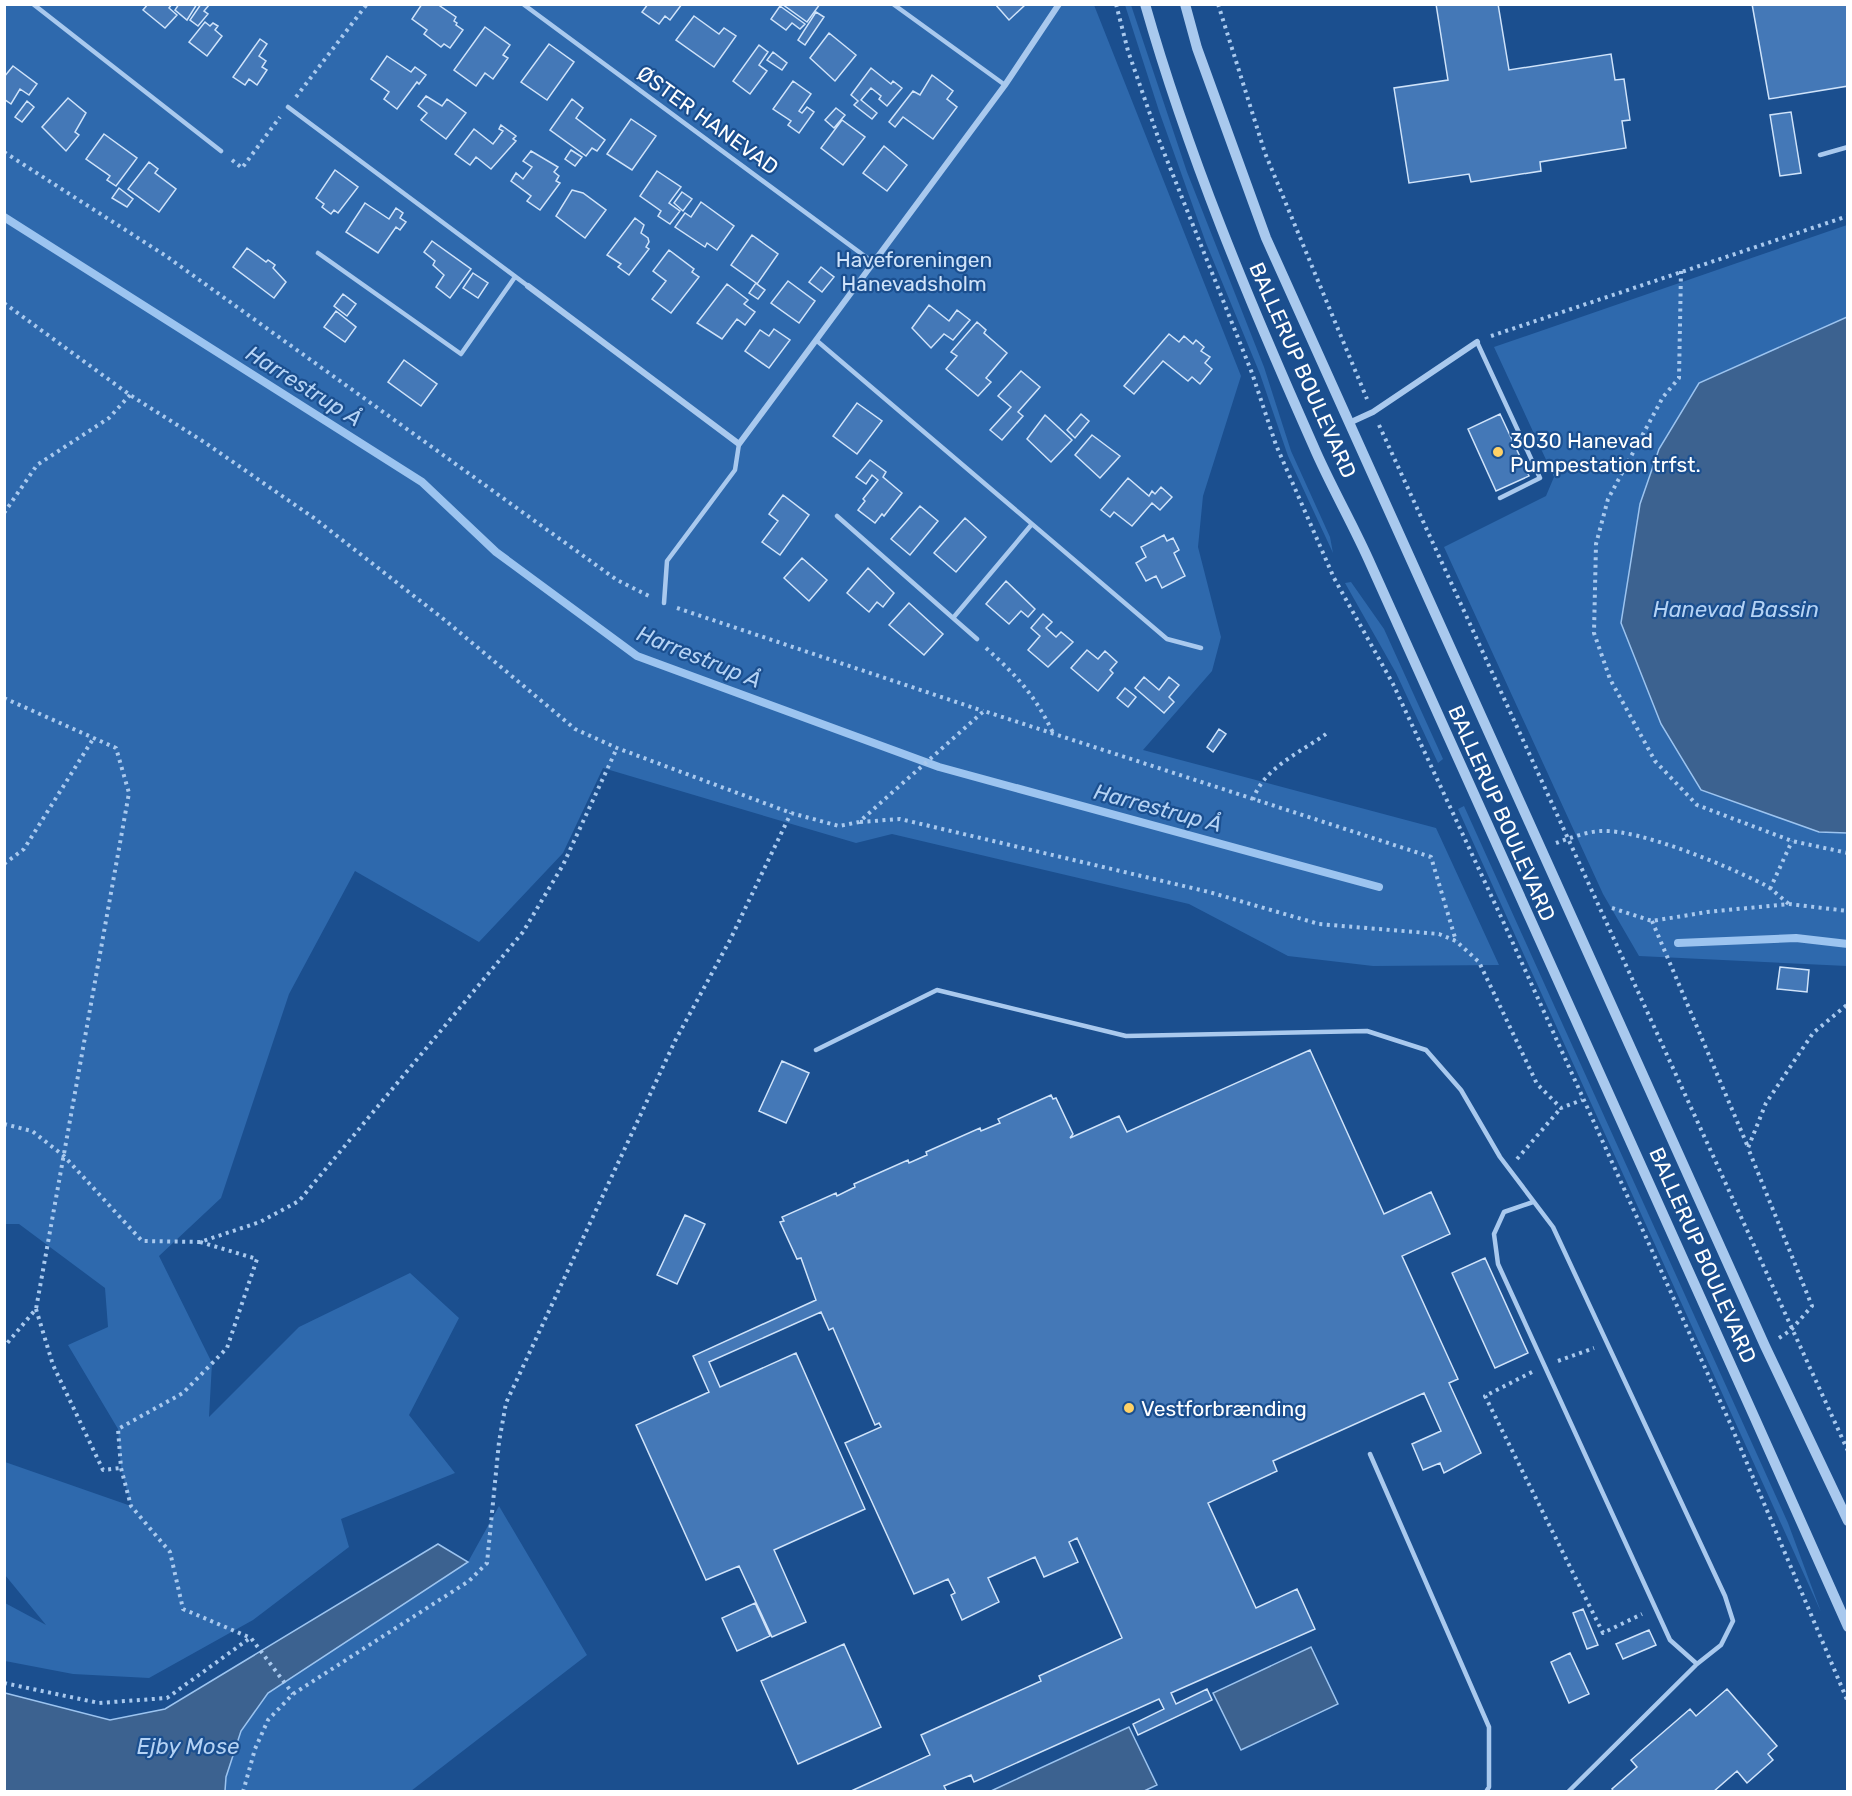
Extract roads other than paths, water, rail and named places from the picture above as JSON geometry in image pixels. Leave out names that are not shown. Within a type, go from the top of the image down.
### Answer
[{"type":"street","points":[[528,286],[740,444],[1005,86],[1059,4]]},
{"type":"street","name":"BALLERUP BOULEVARD","points":[[1145,4],[1162,64],[1231,254],[1314,449],[1368,557],[1459,767],[1719,1337],[1848,1628]]},
{"type":"street","name":"BALLERUP BOULEVARD","points":[[1185,4],[1197,48],[1266,238],[1765,1346],[1848,1521]]},
{"type":"street","points":[[1349,423],[1373,412],[1477,342]]},
{"type":"lane","points":[[33,4],[221,151]]},
{"type":"lane","name":"ØSTER HANEVAD","points":[[523,4],[874,263]]},
{"type":"lane","points":[[893,4],[1005,86]]},
{"type":"lane","points":[[288,107],[528,286]]},
{"type":"lane","points":[[1820,155],[1848,147]]},
{"type":"lane","points":[[318,252],[461,354],[515,277]]},
{"type":"lane","points":[[816,340],[1167,639],[1202,648]]},
{"type":"lane","points":[[1477,342],[1540,478],[1500,498]]},
{"type":"lane","points":[[664,603],[667,561],[735,470],[740,444]]},
{"type":"lane","points":[[837,516],[977,639]]},
{"type":"lane","points":[[953,618],[1032,524]]},
{"type":"lane","points":[[816,1050],[937,990],[1126,1036],[1367,1031],[1426,1050],[1461,1090],[1509,1169],[1553,1227],[1725,1596],[1733,1621],[1721,1645],[1697,1664],[1568,1791]]},
{"type":"lane","points":[[1533,1202],[1504,1212],[1494,1234],[1498,1264],[1670,1640],[1697,1664]]},
{"type":"lane","points":[[1370,1454],[1489,1727],[1489,1787],[1486,1791]]},
{"type":"water","name":"Hanevad Bassin","points":[[1848,317],[1847,833],[1819,832],[1701,790],[1661,724],[1621,623],[1640,504],[1659,449],[1699,383]]},
{"type":"water","name":"Ejby Mose","points":[[438,1544],[468,1562],[268,1693],[241,1731],[226,1777],[225,1791],[5,1791],[5,1693],[110,1720],[165,1709]]},
{"type":"water","points":[[1311,1647],[1338,1704],[1241,1750],[1213,1693]]},
{"type":"water","points":[[1129,1727],[1157,1785],[1142,1792],[991,1791]]},
{"type":"waterway","name":"Harrestrup Å","points":[[4,217],[422,482],[496,552],[637,656],[939,767],[1379,887]]},
{"type":"waterway","name":"Harrestrup Å","points":[[1678,943],[1796,938],[1848,944]]},
{"type":"place","name":"3030 Hanevad Pumpestation trfst.","points":[[1498,452]]},
{"type":"place","name":"Vestforbrænding","points":[[1129,1408]]},
{"type":"park label","name":"Haveforeningen Hanevadsholm","points":[[914,271]]}]
